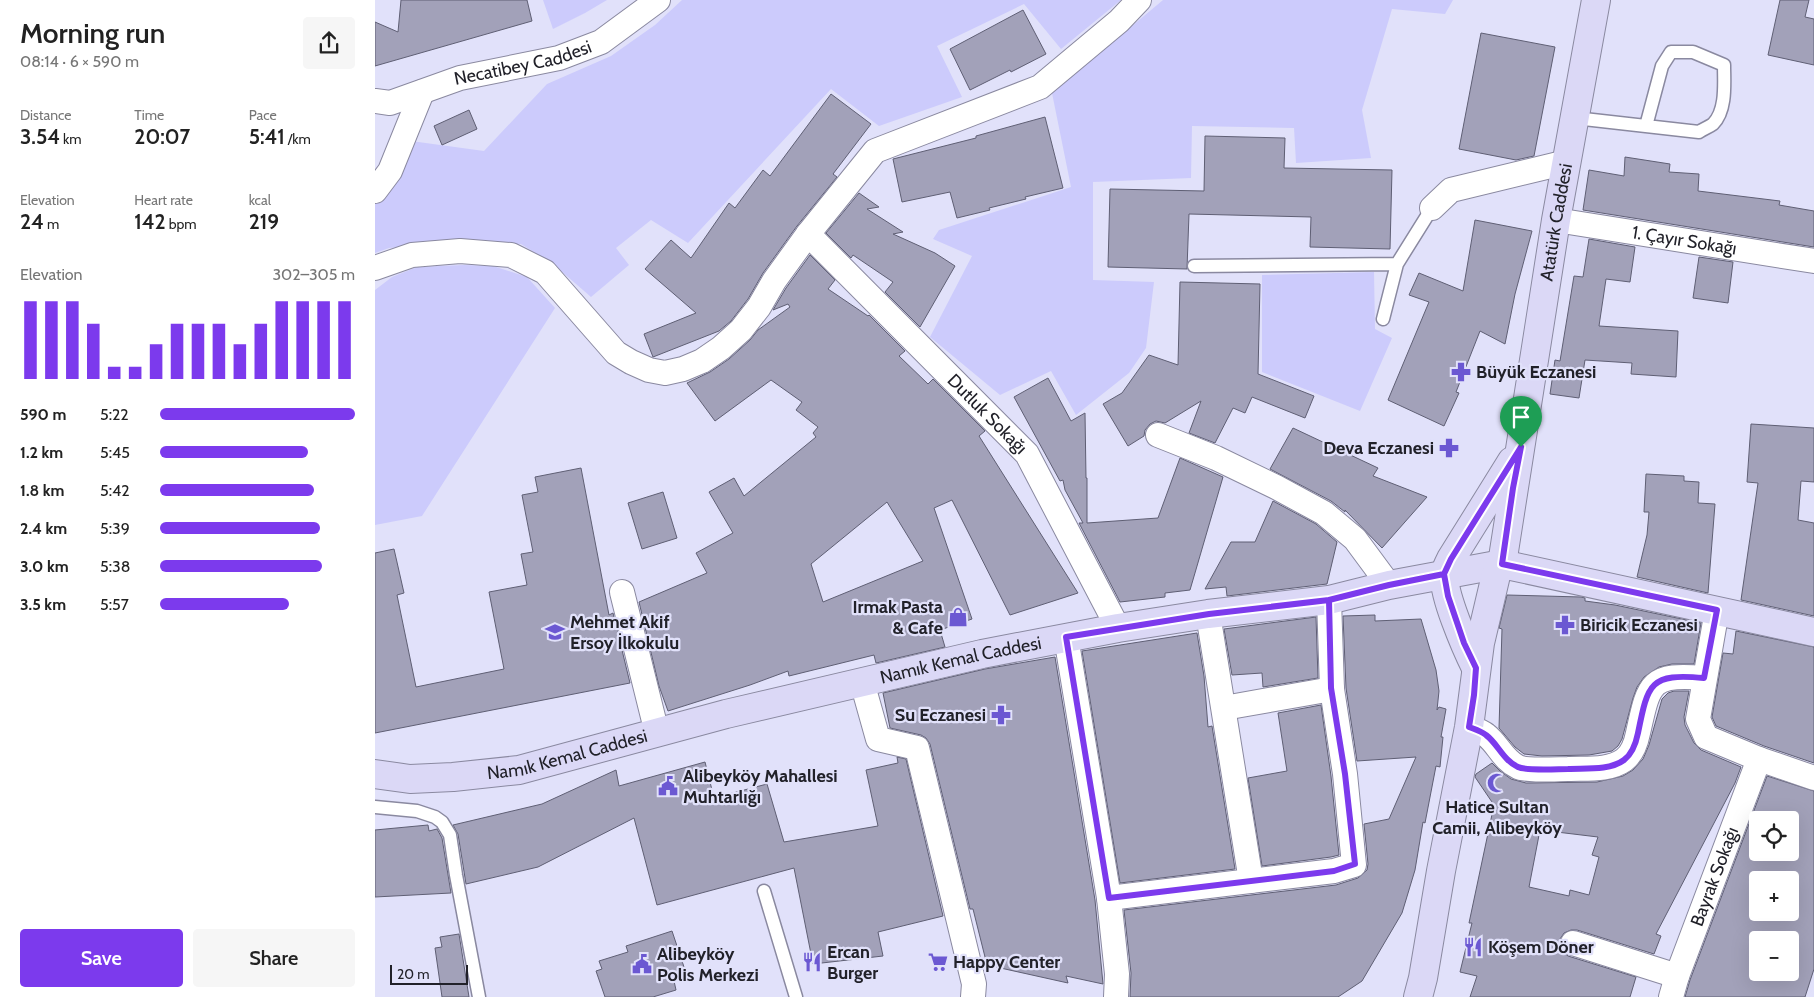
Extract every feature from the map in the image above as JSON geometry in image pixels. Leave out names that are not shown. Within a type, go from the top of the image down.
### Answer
[{"type":"main road","name":"Atatürk Caddesi","points":[[1424,991],[1441,871],[1469,727],[1476,668],[1491,592],[1496,575],[1502,564],[1556,220],[1596,0]]},
{"type":"main road","name":"Atatürk Caddesi","points":[[1476,668],[1464,643],[1448,596],[1444,574],[1451,559],[1521,447]]},
{"type":"main road","name":"Namık Kemal Caddesi","points":[[375,774],[410,778],[519,770],[735,712],[982,654],[1118,628],[1209,614],[1329,600],[1389,585],[1502,564],[1814,632]]},
{"type":"street","name":"Necatibey Caddesi","points":[[375,100],[390,103],[460,78],[559,58],[601,42],[658,0]]},
{"type":"street","points":[[375,268],[412,255],[461,251],[511,255],[545,272],[615,353],[649,370],[665,373],[683,369],[702,361],[721,348],[741,330],[759,307],[774,281],[808,234],[875,152],[1040,87],[1119,21],[1139,0]]},
{"type":"street","points":[[375,191],[390,171],[421,92]]},
{"type":"street","points":[[1432,208],[1451,190],[1567,162]]},
{"type":"street","name":"1. Çayır Sokağı","points":[[1556,220],[1814,261]]},
{"type":"street","name":"Dutluk Sokağı","points":[[808,234],[1027,454],[1118,628]]},
{"type":"street","points":[[1158,435],[1216,458],[1324,513],[1355,539],[1389,585]]},
{"type":"street","points":[[622,592],[657,733]]},
{"type":"street","points":[[1109,898],[1334,871],[1355,864],[1345,774],[1331,688],[1329,600]]},
{"type":"street","points":[[1717,610],[1698,719],[1706,737],[1759,759],[1814,778]]},
{"type":"street","points":[[1209,614],[1251,880]]},
{"type":"street","points":[[1066,637],[1109,898],[1117,974],[1116,997]]},
{"type":"street","points":[[1469,727],[1486,735],[1504,757],[1519,768],[1559,769],[1608,766],[1623,760],[1630,753],[1636,742],[1649,690],[1664,678],[1680,676],[1704,678]]},
{"type":"street","points":[[862,682],[878,739],[917,748],[974,984],[973,997]]},
{"type":"street","points":[[1223,708],[1331,688]]},
{"type":"street","name":"Bayrak Sokağı","points":[[1674,987],[1759,759]]},
{"type":"street","points":[[1573,943],[1674,987]]},
{"type":"lane","points":[[1575,118],[1699,132],[1714,123],[1719,115],[1723,100],[1724,64],[1693,52],[1671,52],[1662,66],[1646,126]]},
{"type":"lane","points":[[1383,319],[1397,264],[1432,208]]},
{"type":"lane","points":[[1194,266],[1397,264]]},
{"type":"lane","points":[[375,807],[417,811],[435,817],[442,822],[450,835],[455,875],[479,997]]},
{"type":"lane","points":[[765,890],[796,997]]},
{"type":"shaded area","points":[[543,0],[607,0],[553,29]]},
{"type":"shaded area","points":[[682,0],[1121,0],[1061,49],[1024,4],[937,46],[962,97],[879,126],[831,89],[688,243],[651,220],[616,248],[629,265],[591,297],[553,264],[521,244],[449,242],[389,248],[375,253],[375,203],[385,190],[411,141],[484,151],[547,84],[611,56],[655,25]]},
{"type":"shaded area","points":[[1163,0],[1453,0],[1445,14],[1392,9],[1362,110],[1371,158],[1296,163],[1294,128],[1192,126],[1191,178],[1093,182],[1093,280],[1154,282],[1146,348],[1129,373],[1076,415],[1051,371],[1000,395],[930,337],[972,256],[933,239],[939,230],[1071,187],[1052,93]]},
{"type":"shaded area","points":[[493,266],[527,277],[555,308],[422,516],[375,525],[375,290],[392,277],[417,267]]},
{"type":"shaded area","points":[[1374,272],[1375,329],[1392,338],[1360,411],[1262,372],[1262,275]]},
{"type":"building","points":[[401,0],[527,0],[532,21],[375,66],[375,22],[398,32]]},
{"type":"building","points":[[1780,0],[1809,0],[1805,17],[1814,19],[1814,65],[1768,55]]},
{"type":"building","points":[[1023,10],[1046,54],[970,90],[950,49]]},
{"type":"building","points":[[1481,33],[1555,47],[1534,156],[1516,160],[1459,149]]},
{"type":"building","points":[[831,94],[871,124],[833,174],[837,177],[797,226],[731,321],[719,331],[653,357],[644,334],[696,313],[645,269],[671,240],[691,258],[729,203],[735,208],[763,170],[770,176]]},
{"type":"building","points":[[469,110],[477,129],[442,145],[434,126]]},
{"type":"building","points":[[1045,117],[1063,188],[1025,197],[1026,199],[957,218],[950,192],[902,202],[893,159],[976,138],[976,136]]},
{"type":"building","points":[[1205,136],[1285,138],[1284,168],[1392,170],[1390,249],[1310,247],[1311,217],[1189,214],[1187,269],[1108,267],[1110,189],[1204,191]]},
{"type":"building","points":[[1625,157],[1670,164],[1669,172],[1699,174],[1698,191],[1780,201],[1779,205],[1814,211],[1814,247],[1583,210],[1589,170],[1624,176]]},
{"type":"building","points":[[859,193],[879,207],[867,209],[903,232],[893,234],[935,253],[955,266],[920,327],[885,292],[893,282],[853,255],[851,258],[826,233]]},
{"type":"building","points":[[1475,220],[1532,231],[1515,294],[1505,344],[1480,331],[1456,392],[1459,393],[1444,426],[1388,400],[1429,302],[1409,295],[1419,273],[1463,291]]},
{"type":"building","points":[[1589,239],[1635,247],[1630,282],[1606,279],[1599,326],[1678,331],[1676,377],[1631,374],[1632,363],[1585,360],[1579,398],[1550,394],[1555,360],[1560,361],[1574,276],[1583,277]]},
{"type":"building","points":[[810,255],[835,280],[828,289],[869,315],[905,351],[899,356],[928,384],[933,379],[985,431],[979,436],[1078,593],[1010,615],[952,500],[934,508],[972,619],[940,630],[945,647],[876,663],[874,655],[789,676],[788,671],[668,711],[659,686],[639,602],[707,573],[696,553],[733,533],[709,492],[734,478],[744,496],[816,437],[813,433],[818,427],[796,410],[802,402],[771,380],[715,421],[687,383],[710,372],[729,359],[758,330],[790,307],[788,304],[773,310]],"holes":[[[887,502],[923,561],[823,602],[811,564]]]},
{"type":"building","points":[[1699,257],[1733,262],[1728,303],[1693,298]]},
{"type":"building","points":[[1180,282],[1260,284],[1258,374],[1314,396],[1305,418],[1252,397],[1245,413],[1233,408],[1215,443],[1189,433],[1201,401],[1165,423],[1156,421],[1150,424],[1145,430],[1144,436],[1128,446],[1103,404],[1122,393],[1149,355],[1178,365]]},
{"type":"building","points":[[1048,378],[1071,421],[1085,413],[1087,523],[1158,518],[1180,458],[1223,477],[1190,590],[1165,593],[1165,597],[1120,602],[1079,523],[1083,523],[1065,490],[1063,480],[1060,481],[1014,397]]},
{"type":"building","points":[[1751,424],[1814,428],[1814,482],[1801,481],[1798,520],[1814,523],[1814,616],[1741,600],[1758,483],[1747,482]]},
{"type":"building","points":[[1293,428],[1378,468],[1373,476],[1427,497],[1382,548],[1345,510],[1345,512],[1331,501],[1270,469]]},
{"type":"building","name":"Mehmet Akif Ersoy İlkokulu","points":[[581,468],[609,615],[613,613],[630,683],[375,733],[375,553],[394,549],[404,593],[397,595],[416,687],[504,669],[489,592],[527,585],[521,554],[533,552],[522,495],[538,492],[535,477]]},
{"type":"building","points":[[1646,474],[1684,476],[1684,481],[1699,482],[1698,503],[1715,504],[1708,593],[1637,577],[1647,535],[1649,512],[1644,512]]},
{"type":"building","points":[[663,492],[677,538],[642,549],[628,503]]},
{"type":"building","points":[[1273,501],[1316,524],[1337,542],[1327,584],[1227,596],[1226,587],[1205,589],[1231,542],[1255,542]]},
{"type":"building","points":[[1507,595],[1581,597],[1585,598],[1585,601],[1615,605],[1701,623],[1694,664],[1672,664],[1659,667],[1644,677],[1637,687],[1633,698],[1622,739],[1612,751],[1589,755],[1542,756],[1524,754],[1515,747],[1499,728],[1502,629],[1499,628]]},
{"type":"building","points":[[1375,615],[1375,621],[1421,619],[1436,670],[1439,691],[1437,710],[1439,707],[1446,709],[1441,737],[1443,737],[1440,767],[1436,766],[1425,823],[1423,822],[1415,870],[1402,913],[1362,981],[1338,997],[1130,997],[1131,973],[1124,910],[1336,885],[1358,878],[1367,870],[1364,824],[1389,819],[1416,757],[1357,761],[1346,688],[1343,616]]},
{"type":"building","points":[[1316,617],[1318,678],[1263,687],[1262,673],[1232,675],[1224,629]]},
{"type":"building","points":[[1736,631],[1814,647],[1814,763],[1764,746],[1716,726],[1712,717],[1723,653],[1733,654]]},
{"type":"building","points":[[1197,633],[1204,676],[1208,727],[1212,726],[1235,869],[1120,883],[1082,651]]},
{"type":"building","points":[[1055,657],[1095,900],[1103,984],[1066,976],[1068,983],[987,965],[973,909],[970,909],[930,744],[921,735],[890,728],[883,693],[985,669]]},
{"type":"building","points":[[1689,691],[1684,717],[1685,725],[1694,743],[1701,750],[1741,767],[1735,783],[1656,934],[1661,936],[1654,954],[1577,930],[1564,933],[1560,939],[1563,952],[1568,956],[1636,977],[1630,997],[1470,997],[1477,976],[1460,972],[1472,923],[1469,923],[1494,805],[1475,777],[1476,774],[1492,763],[1511,779],[1526,783],[1597,782],[1623,776],[1633,770],[1643,759],[1662,699],[1668,693]],"holes":[[[1540,830],[1598,837],[1592,855],[1599,857],[1589,895],[1570,890],[1569,896],[1529,887]]]},
{"type":"building","points":[[1321,705],[1339,855],[1262,866],[1248,778],[1287,771],[1278,713]]},
{"type":"building","points":[[897,757],[906,759],[943,916],[878,932],[883,956],[813,964],[794,868],[657,905],[634,818],[538,867],[466,884],[458,834],[453,825],[542,804],[616,770],[619,786],[705,762],[714,798],[767,784],[784,842],[878,826],[866,770],[898,763]]},
{"type":"building","points":[[1767,776],[1814,791],[1814,969],[1805,997],[1685,997],[1749,824],[1749,861],[1799,861],[1799,811],[1754,811]]},
{"type":"building","points":[[428,825],[429,831],[437,829],[442,838],[451,893],[375,897],[375,830]]},
{"type":"building","name":"Alibeyköy Polis Merkezi","points":[[672,931],[684,967],[678,968],[682,979],[674,981],[676,990],[653,997],[605,997],[596,971],[602,969],[599,961],[628,952],[626,946]]},
{"type":"building","points":[[459,934],[469,997],[442,997],[435,948],[442,947],[440,937]]},
{"type":"place","name":"Büyük Eczanesi","points":[[1461,372]]},
{"type":"place","name":"Deva Eczanesi","points":[[1449,448]]},
{"type":"place","name":"Irmak Pasta & Cafe","points":[[958,617]]},
{"type":"place","name":"Biricik Eczanesi","points":[[1565,625]]},
{"type":"place","name":"Mehmet Akif Ersoy İlkokulu","points":[[555,632]]},
{"type":"place","name":"Su Eczanesi","points":[[1001,715]]},
{"type":"place","name":"Hatice Sultan Camii, Alibeyköy","points":[[1497,783]]},
{"type":"place","name":"Alibeyköy Mahallesi Muhtarlığı","points":[[668,786]]},
{"type":"place","name":"Köşem Döner","points":[[1473,947]]},
{"type":"place","name":"Ercan Burger","points":[[812,962]]},
{"type":"place","name":"Happy Center","points":[[938,962]]},
{"type":"place","name":"Alibeyköy Polis Merkezi","points":[[642,964]]},
{"type":"route","points":[[1521,447],[1451,559],[1444,574],[1329,600],[1209,614],[1066,637],[1109,898],[1334,871],[1348,868],[1355,864],[1345,774],[1331,688],[1329,600],[1389,585],[1444,574],[1448,596],[1464,643],[1476,668],[1469,727],[1486,735],[1504,757],[1519,768],[1593,768],[1608,766],[1623,760],[1630,753],[1636,742],[1649,690],[1664,678],[1680,676],[1704,678],[1717,610],[1502,564],[1521,447]]}]
